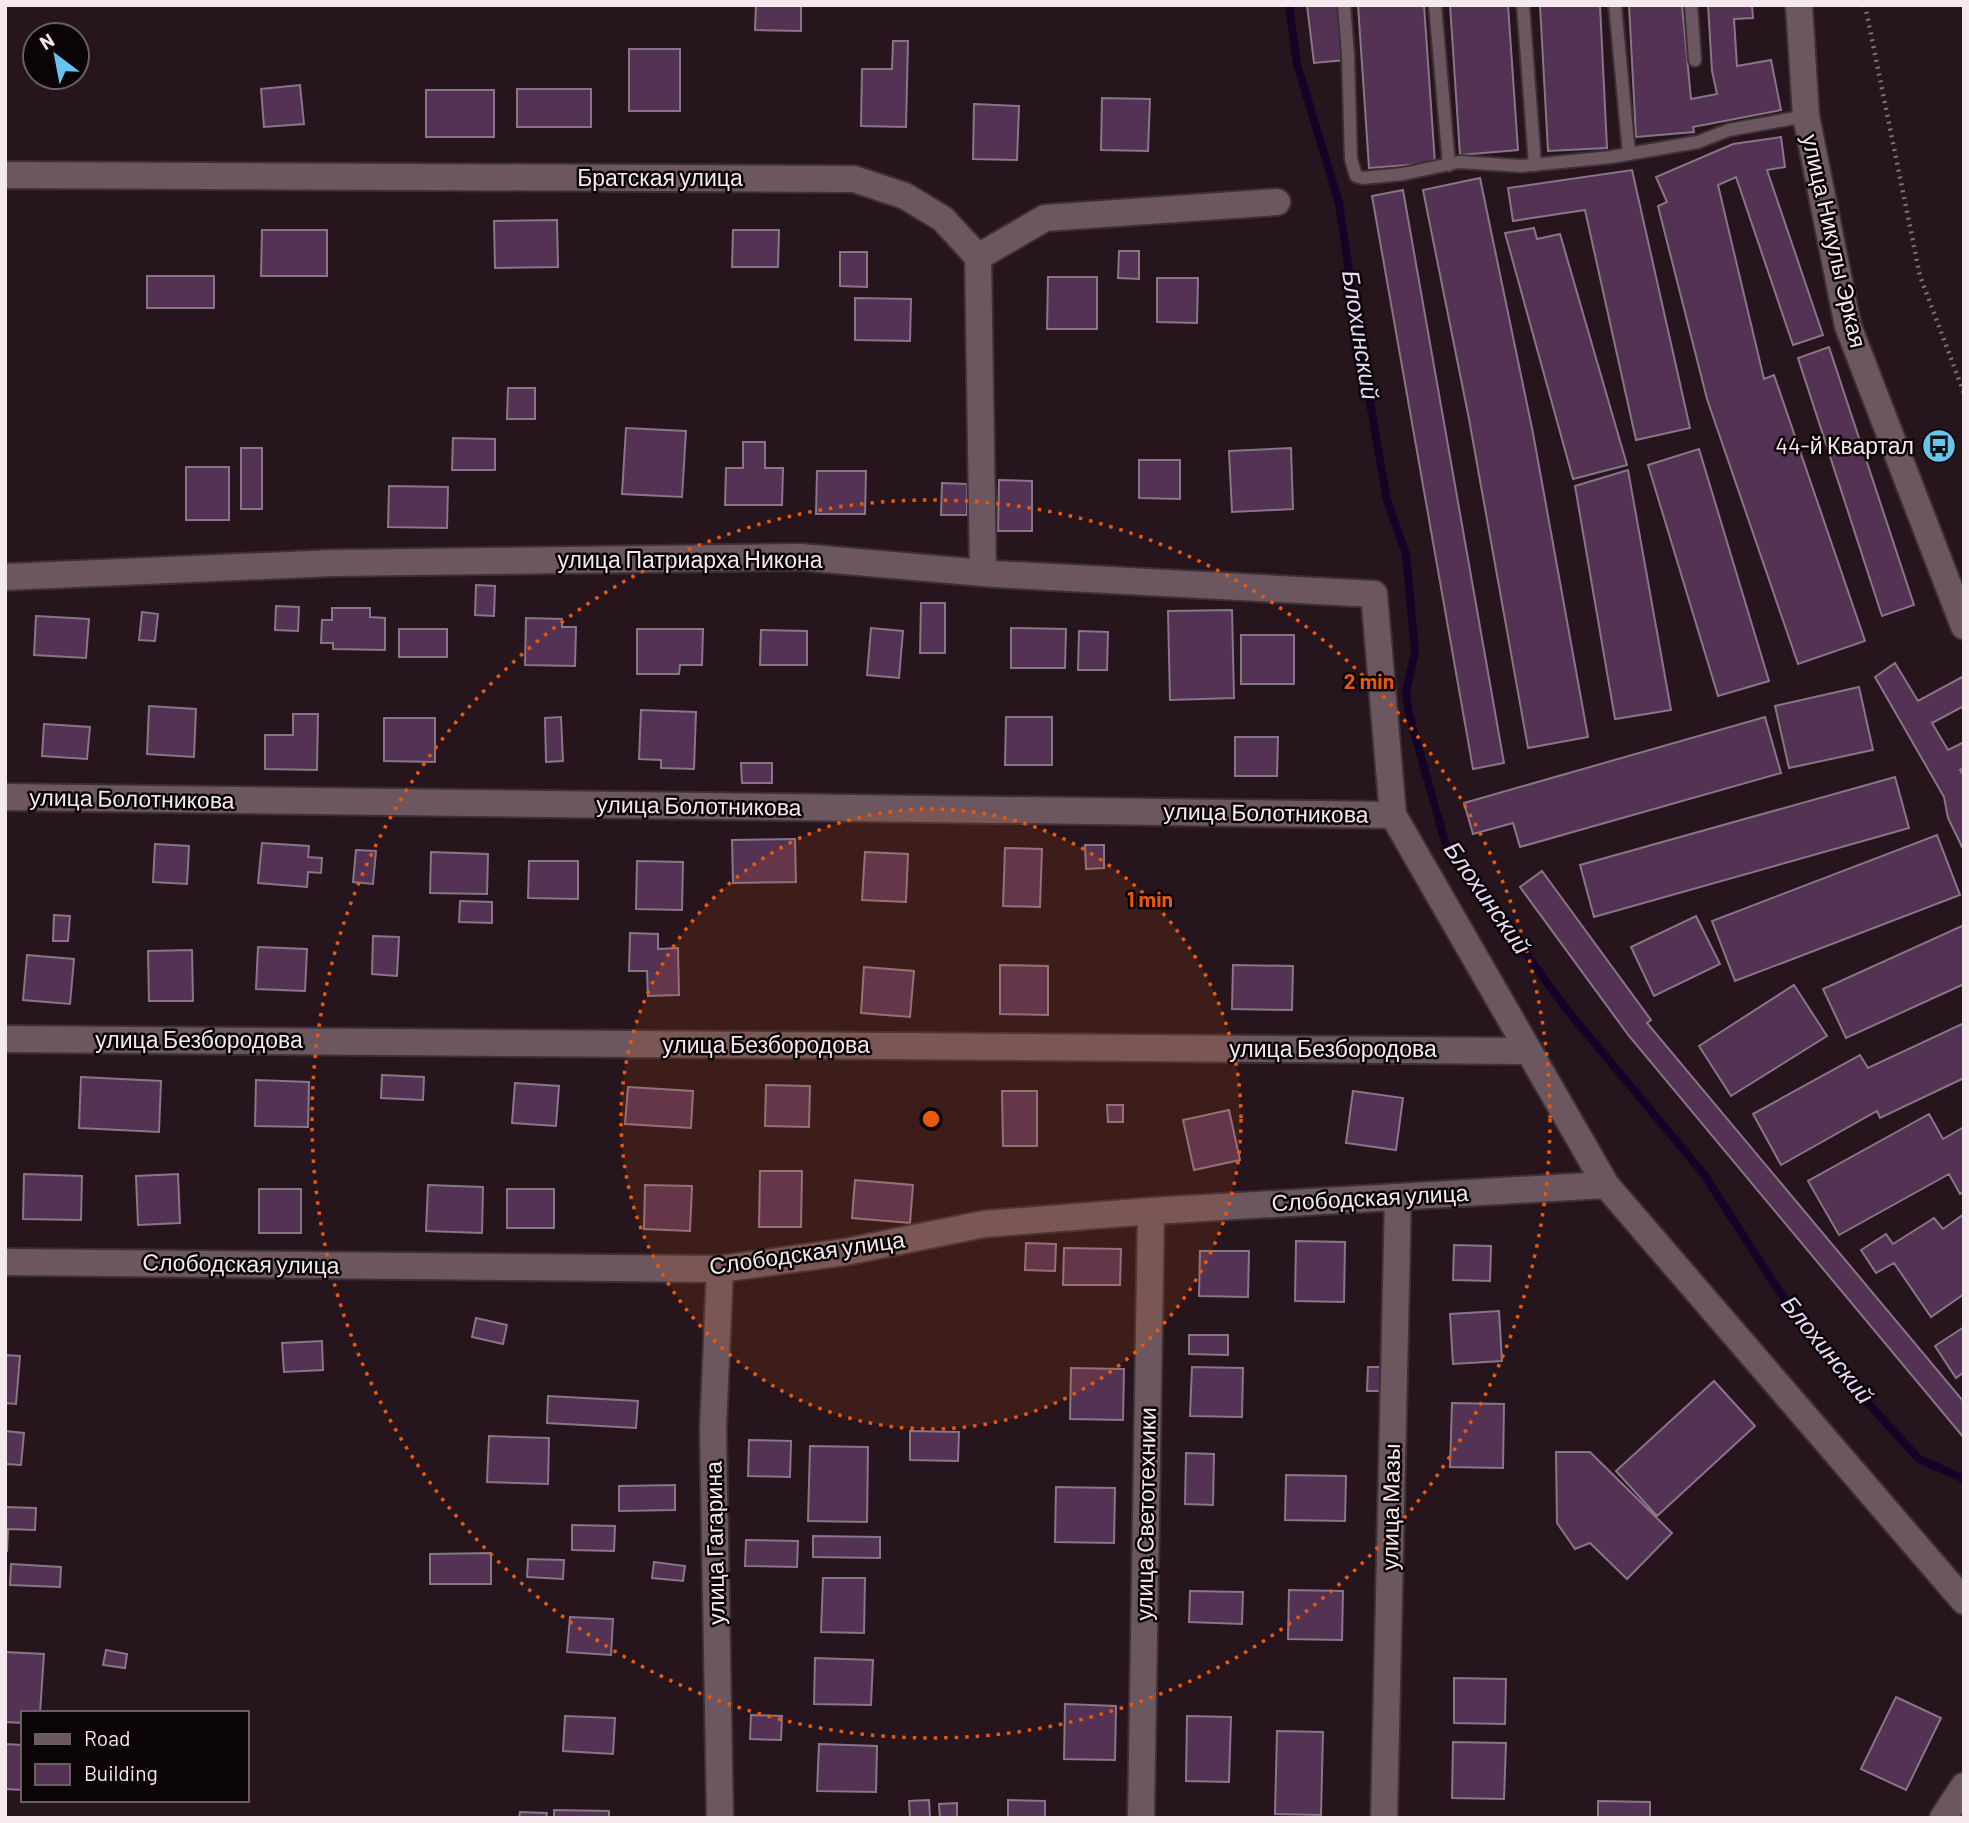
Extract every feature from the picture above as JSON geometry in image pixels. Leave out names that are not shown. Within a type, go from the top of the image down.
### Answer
[{"type":"street","name":"улица Никулы Эркая","points":[[1799,5],[1806,116],[1848,326],[1964,626]]},
{"type":"street","name":"Братская улица","points":[[5,175],[855,179],[905,197],[943,219],[978,257]]},
{"type":"street","points":[[983,573],[978,257],[1045,218],[1277,202]]},
{"type":"street","name":"улица Патриарха Никона","points":[[5,577],[334,563],[800,557],[983,573],[1374,594],[1393,815]]},
{"type":"street","name":"улица Болотникова","points":[[5,797],[1393,815]]},
{"type":"street","points":[[1393,815],[1606,1185],[1964,1601]]},
{"type":"street","name":"улица Безбородова","points":[[5,1039],[1527,1051]]},
{"type":"street","name":"Слободская улица","points":[[5,1262],[720,1269],[845,1252],[984,1224],[1151,1211],[1606,1185]]},
{"type":"street","name":"улица Мазы","points":[[1384,1818],[1398,1197]]},
{"type":"street","name":"улица Светотехники","points":[[1141,1818],[1151,1211]]},
{"type":"street","name":"улица Гагарина","points":[[720,1269],[713,1429],[720,1818]]},
{"type":"street","points":[[1943,1818],[1964,1786]]},
{"type":"lane","points":[[1344,5],[1350,159],[1356,176],[1363,178],[1404,174],[1459,162],[1522,166],[1629,154],[1698,142],[1729,130],[1806,116]]},
{"type":"lane","points":[[1435,5],[1449,165]]},
{"type":"lane","points":[[1523,5],[1535,164]]},
{"type":"lane","points":[[1615,5],[1629,154]]},
{"type":"lane","points":[[1691,5],[1695,60]]},
{"type":"path","points":[[1865,5],[1920,276],[1964,393]]},
{"type":"building","points":[[756,5],[801,5],[801,31],[755,30]]},
{"type":"building","points":[[1307,5],[1338,5],[1345,60],[1314,63]]},
{"type":"building","points":[[1358,5],[1424,5],[1435,163],[1369,168]]},
{"type":"building","points":[[1450,5],[1508,5],[1518,150],[1460,155]]},
{"type":"building","points":[[1540,5],[1600,5],[1607,148],[1548,151]]},
{"type":"building","points":[[1629,5],[1682,5],[1691,99],[1717,94],[1712,71],[1708,5],[1752,5],[1753,18],[1734,19],[1737,66],[1771,60],[1781,110],[1693,127],[1694,132],[1636,137]]},
{"type":"building","points":[[893,41],[908,41],[906,127],[861,126],[862,69],[892,69]]},
{"type":"building","points":[[629,49],[680,49],[680,111],[629,111]]},
{"type":"building","points":[[300,85],[304,124],[264,127],[261,89]]},
{"type":"building","points":[[517,89],[591,89],[591,127],[517,127]]},
{"type":"building","points":[[426,90],[494,90],[494,137],[426,137]]},
{"type":"building","points":[[1102,98],[1150,99],[1148,151],[1101,150]]},
{"type":"building","points":[[974,104],[1019,106],[1017,160],[973,159]]},
{"type":"building","points":[[1781,137],[1785,167],[1767,170],[1823,335],[1793,345],[1736,177],[1718,185],[1764,379],[1774,375],[1865,641],[1798,664],[1707,399],[1658,206],[1667,202],[1656,177],[1733,144]]},
{"type":"building","points":[[1632,170],[1690,428],[1636,440],[1585,210],[1513,221],[1508,188]]},
{"type":"building","points":[[1480,178],[1533,433],[1588,737],[1528,748],[1469,419],[1423,190]]},
{"type":"building","points":[[1403,190],[1504,763],[1473,769],[1372,196]]},
{"type":"building","points":[[557,220],[558,267],[495,268],[494,221]]},
{"type":"building","points":[[1534,228],[1537,239],[1560,234],[1627,465],[1573,479],[1505,233]]},
{"type":"building","points":[[262,230],[327,230],[327,276],[261,276]]},
{"type":"building","points":[[733,230],[779,230],[778,267],[732,267]]},
{"type":"building","points":[[1119,251],[1139,251],[1139,279],[1118,278]]},
{"type":"building","points":[[840,252],[867,252],[867,287],[840,286]]},
{"type":"building","points":[[147,276],[214,276],[214,308],[147,308]]},
{"type":"building","points":[[1048,277],[1097,277],[1097,329],[1047,329]]},
{"type":"building","points":[[1157,278],[1198,278],[1197,323],[1157,322]]},
{"type":"building","points":[[855,298],[911,299],[910,341],[855,340]]},
{"type":"building","points":[[1829,347],[1914,605],[1882,616],[1798,358]]},
{"type":"building","points":[[508,388],[535,388],[535,419],[507,419]]},
{"type":"building","points":[[626,428],[686,431],[682,497],[622,494]]},
{"type":"building","points":[[453,438],[495,439],[495,470],[452,470]]},
{"type":"building","points":[[743,442],[765,442],[765,468],[783,468],[782,505],[725,505],[726,468],[743,468]]},
{"type":"building","points":[[241,448],[262,448],[262,509],[241,509]]},
{"type":"building","points":[[1291,448],[1293,509],[1232,512],[1229,451]]},
{"type":"building","points":[[1699,449],[1769,681],[1718,696],[1648,465]]},
{"type":"building","points":[[1139,460],[1180,460],[1180,499],[1139,498]]},
{"type":"building","points":[[186,467],[229,467],[229,520],[186,520]]},
{"type":"building","points":[[1628,470],[1671,710],[1615,719],[1575,486]]},
{"type":"building","points":[[817,471],[866,471],[865,514],[816,514]]},
{"type":"building","points":[[999,480],[1032,481],[1032,531],[998,531]]},
{"type":"building","points":[[942,483],[967,484],[967,515],[941,515]]},
{"type":"building","points":[[389,486],[448,487],[447,528],[388,527]]},
{"type":"building","points":[[476,585],[495,586],[494,616],[475,615]]},
{"type":"building","points":[[921,603],[945,603],[945,653],[920,653]]},
{"type":"building","points":[[276,606],[299,607],[298,631],[275,630]]},
{"type":"building","points":[[332,608],[370,608],[370,617],[385,618],[385,650],[333,649],[333,643],[321,643],[322,620],[332,620]]},
{"type":"building","points":[[1232,610],[1234,698],[1170,700],[1168,611]]},
{"type":"building","points":[[142,612],[158,614],[155,641],[139,640]]},
{"type":"building","points":[[36,616],[89,619],[86,658],[34,655]]},
{"type":"building","points":[[526,618],[562,619],[562,627],[576,627],[575,666],[525,665]]},
{"type":"building","points":[[871,628],[903,631],[899,678],[867,675]]},
{"type":"building","points":[[1011,628],[1066,629],[1065,668],[1011,668]]},
{"type":"building","points":[[399,629],[447,629],[447,657],[399,657]]},
{"type":"building","points":[[637,629],[703,629],[702,665],[680,665],[679,674],[637,674]]},
{"type":"building","points":[[761,630],[807,631],[807,665],[760,665]]},
{"type":"building","points":[[1079,631],[1108,632],[1107,670],[1078,670]]},
{"type":"building","points":[[1241,635],[1294,635],[1294,684],[1241,684]]},
{"type":"building","points":[[1895,663],[1918,701],[1964,676],[1964,706],[1932,723],[1948,750],[1964,742],[1964,768],[1960,770],[1964,776],[1964,851],[1948,818],[1944,797],[1875,677]]},
{"type":"building","points":[[1859,687],[1873,750],[1789,768],[1775,706]]},
{"type":"building","points":[[149,706],[196,709],[194,757],[147,754]]},
{"type":"building","points":[[641,710],[696,712],[694,769],[661,768],[661,760],[639,759]]},
{"type":"building","points":[[293,714],[318,714],[317,770],[265,769],[265,735],[293,735]]},
{"type":"building","points":[[561,717],[563,761],[546,762],[545,718]]},
{"type":"building","points":[[1006,717],[1052,717],[1052,765],[1005,765]]},
{"type":"building","points":[[1765,717],[1781,773],[1520,847],[1513,823],[1473,834],[1464,803]]},
{"type":"building","points":[[384,718],[435,718],[435,762],[384,761]]},
{"type":"building","points":[[44,724],[90,727],[87,759],[42,756]]},
{"type":"building","points":[[1235,737],[1278,737],[1277,776],[1235,776]]},
{"type":"building","points":[[741,763],[772,763],[772,783],[742,783]]},
{"type":"building","points":[[1895,777],[1909,828],[1594,917],[1580,865]]},
{"type":"building","points":[[1937,835],[1960,895],[1735,981],[1712,921]]},
{"type":"building","points":[[795,839],[796,882],[733,883],[732,840]]},
{"type":"building","points":[[262,843],[309,846],[308,857],[322,858],[321,873],[308,872],[307,887],[258,883]]},
{"type":"building","points":[[155,844],[189,846],[187,884],[153,882]]},
{"type":"building","points":[[1085,845],[1104,845],[1104,868],[1086,869]]},
{"type":"building","points":[[1005,848],[1042,849],[1040,907],[1003,906]]},
{"type":"building","points":[[356,850],[376,851],[373,884],[353,882]]},
{"type":"building","points":[[431,852],[488,854],[487,894],[430,893]]},
{"type":"building","points":[[865,852],[908,854],[906,902],[862,900]]},
{"type":"building","points":[[529,861],[578,861],[578,899],[528,898]]},
{"type":"building","points":[[637,861],[683,862],[682,910],[636,909]]},
{"type":"building","points":[[1542,871],[1651,1020],[1647,1023],[1964,1402],[1964,1438],[1629,1036],[1520,887]]},
{"type":"building","points":[[460,901],[492,902],[492,923],[459,922]]},
{"type":"building","points":[[54,915],[70,916],[68,941],[53,941]]},
{"type":"building","points":[[1696,916],[1720,964],[1654,996],[1631,947]]},
{"type":"building","points":[[1964,925],[1964,984],[1846,1038],[1823,989]]},
{"type":"building","points":[[630,933],[658,934],[658,949],[678,948],[679,995],[648,996],[647,971],[629,971]]},
{"type":"building","points":[[373,936],[399,937],[397,976],[372,974]]},
{"type":"building","points":[[258,947],[307,949],[305,991],[256,989]]},
{"type":"building","points":[[192,950],[193,1001],[149,1001],[148,951]]},
{"type":"building","points":[[27,955],[74,959],[70,1004],[23,1000]]},
{"type":"building","points":[[1000,965],[1048,966],[1048,1015],[1000,1014]]},
{"type":"building","points":[[1233,965],[1293,966],[1292,1010],[1232,1009]]},
{"type":"building","points":[[864,967],[914,971],[910,1017],[861,1013]]},
{"type":"building","points":[[1794,985],[1827,1036],[1731,1096],[1699,1046]]},
{"type":"building","points":[[1964,1023],[1964,1078],[1880,1118],[1877,1111],[1781,1165],[1753,1114],[1860,1055],[1868,1068]]},
{"type":"building","points":[[382,1075],[424,1077],[423,1100],[381,1098]]},
{"type":"building","points":[[81,1077],[161,1081],[159,1132],[79,1128]]},
{"type":"building","points":[[256,1080],[309,1082],[308,1127],[255,1126]]},
{"type":"building","points":[[515,1083],[559,1086],[556,1126],[512,1123]]},
{"type":"building","points":[[766,1085],[810,1086],[809,1127],[765,1126]]},
{"type":"building","points":[[628,1087],[693,1091],[691,1128],[625,1124]]},
{"type":"building","points":[[1002,1091],[1037,1091],[1037,1146],[1003,1146]]},
{"type":"building","points":[[1353,1091],[1403,1098],[1396,1150],[1346,1143]]},
{"type":"building","points":[[1107,1105],[1123,1105],[1123,1122],[1108,1122]]},
{"type":"building","points":[[1229,1110],[1240,1160],[1194,1170],[1183,1120]]},
{"type":"building","points":[[1929,1114],[1943,1139],[1964,1127],[1964,1192],[1960,1194],[1949,1174],[1839,1235],[1808,1181]]},
{"type":"building","points":[[760,1171],[802,1171],[801,1227],[759,1227]]},
{"type":"building","points":[[24,1174],[82,1176],[81,1220],[23,1219]]},
{"type":"building","points":[[178,1174],[180,1223],[138,1225],[136,1176]]},
{"type":"building","points":[[855,1180],[913,1185],[910,1223],[852,1218]]},
{"type":"building","points":[[428,1185],[483,1187],[482,1233],[426,1231]]},
{"type":"building","points":[[645,1185],[692,1186],[690,1231],[644,1229]]},
{"type":"building","points":[[259,1189],[301,1189],[301,1233],[259,1233]]},
{"type":"building","points":[[507,1189],[554,1189],[554,1228],[507,1228]]},
{"type":"building","points":[[1964,1214],[1964,1294],[1931,1317],[1894,1263],[1876,1273],[1861,1250],[1886,1234],[1893,1244],[1934,1218],[1943,1229]]},
{"type":"building","points":[[1296,1241],[1345,1242],[1344,1302],[1295,1301]]},
{"type":"building","points":[[1026,1243],[1056,1244],[1055,1271],[1025,1270]]},
{"type":"building","points":[[1454,1245],[1491,1246],[1490,1281],[1453,1280]]},
{"type":"building","points":[[1064,1248],[1121,1249],[1120,1285],[1063,1285]]},
{"type":"building","points":[[1200,1251],[1249,1251],[1248,1297],[1199,1296]]},
{"type":"building","points":[[1499,1311],[1502,1361],[1453,1364],[1450,1314]]},
{"type":"building","points":[[476,1318],[507,1325],[503,1344],[472,1337]]},
{"type":"building","points":[[1964,1327],[1964,1372],[1956,1378],[1935,1346]]},
{"type":"building","points":[[1189,1335],[1228,1335],[1228,1355],[1189,1354]]},
{"type":"building","points":[[322,1341],[323,1370],[284,1372],[282,1343]]},
{"type":"building","points":[[5,1355],[20,1356],[16,1404],[5,1403]]},
{"type":"building","points":[[1192,1367],[1243,1368],[1242,1417],[1190,1416]]},
{"type":"building","points":[[1368,1367],[1383,1367],[1382,1391],[1367,1391]]},
{"type":"building","points":[[1071,1368],[1124,1369],[1123,1420],[1070,1419]]},
{"type":"building","points":[[1714,1381],[1755,1426],[1657,1516],[1616,1471]]},
{"type":"building","points":[[548,1396],[638,1401],[636,1428],[547,1423]]},
{"type":"building","points":[[1452,1403],[1504,1404],[1503,1468],[1450,1467]]},
{"type":"building","points":[[5,1431],[24,1433],[21,1465],[5,1464]]},
{"type":"building","points":[[910,1431],[959,1432],[958,1461],[910,1460]]},
{"type":"building","points":[[489,1436],[549,1438],[548,1484],[487,1482]]},
{"type":"building","points":[[749,1440],[791,1441],[790,1477],[748,1476]]},
{"type":"building","points":[[810,1446],[868,1447],[867,1522],[808,1521]]},
{"type":"building","points":[[1556,1452],[1590,1452],[1672,1533],[1627,1579],[1590,1543],[1575,1549],[1557,1523]]},
{"type":"building","points":[[1186,1453],[1214,1454],[1213,1505],[1185,1504]]},
{"type":"building","points":[[1286,1475],[1346,1476],[1345,1521],[1285,1520]]},
{"type":"building","points":[[675,1485],[675,1510],[619,1511],[619,1486]]},
{"type":"building","points":[[1056,1487],[1115,1488],[1114,1543],[1055,1542]]},
{"type":"building","points":[[5,1507],[36,1508],[35,1530],[8,1529],[7,1552]]},
{"type":"building","points":[[572,1525],[615,1526],[614,1551],[572,1550]]},
{"type":"building","points":[[813,1536],[880,1537],[880,1558],[813,1557]]},
{"type":"building","points":[[746,1540],[798,1541],[797,1567],[745,1566]]},
{"type":"building","points":[[491,1553],[491,1584],[430,1584],[430,1554]]},
{"type":"building","points":[[528,1559],[564,1560],[563,1579],[527,1577]]},
{"type":"building","points":[[654,1562],[685,1566],[683,1581],[652,1578]]},
{"type":"building","points":[[11,1564],[61,1567],[60,1587],[10,1585]]},
{"type":"building","points":[[823,1578],[865,1578],[864,1633],[821,1632]]},
{"type":"building","points":[[1289,1590],[1343,1591],[1342,1640],[1288,1639]]},
{"type":"building","points":[[1190,1591],[1243,1592],[1242,1624],[1189,1622]]},
{"type":"building","points":[[570,1617],[613,1619],[611,1655],[567,1652]]},
{"type":"building","points":[[106,1650],[127,1654],[125,1668],[103,1665]]},
{"type":"building","points":[[5,1652],[44,1654],[40,1711],[21,1711],[21,1723],[5,1722]]},
{"type":"building","points":[[815,1658],[873,1660],[871,1705],[814,1704]]},
{"type":"building","points":[[1454,1678],[1506,1679],[1505,1724],[1454,1723]]},
{"type":"building","points":[[1896,1697],[1941,1718],[1906,1790],[1861,1769]]},
{"type":"building","points":[[1065,1704],[1116,1706],[1115,1760],[1064,1759]]},
{"type":"building","points":[[751,1715],[782,1716],[781,1740],[750,1739]]},
{"type":"building","points":[[565,1716],[615,1718],[613,1754],[563,1751]]},
{"type":"building","points":[[1187,1716],[1231,1717],[1229,1782],[1186,1781]]},
{"type":"building","points":[[1277,1731],[1323,1732],[1321,1815],[1275,1814]]},
{"type":"building","points":[[1453,1742],[1506,1743],[1504,1799],[1452,1798]]},
{"type":"building","points":[[5,1744],[21,1745],[21,1790],[5,1789]]},
{"type":"building","points":[[819,1744],[877,1746],[876,1792],[817,1791]]},
{"type":"building","points":[[929,1800],[930,1817],[910,1818],[909,1801]]},
{"type":"building","points":[[1008,1800],[1045,1801],[1045,1818],[1008,1818]]},
{"type":"building","points":[[1598,1801],[1650,1802],[1650,1818],[1598,1818]]},
{"type":"building","points":[[957,1803],[957,1818],[940,1818],[939,1804]]},
{"type":"building","points":[[554,1810],[609,1811],[609,1818],[554,1818]]},
{"type":"building","points":[[520,1812],[547,1813],[546,1818],[519,1818]]},
{"type":"waterway","name":"Блохинский","points":[[1289,5],[1297,64],[1339,203],[1359,340],[1387,500],[1406,554],[1415,652],[1406,692],[1409,714],[1445,842],[1567,1010],[1703,1173],[1779,1291],[1845,1378],[1919,1459],[1964,1479]]},
{"type":"place","name":"44-й Квартал","points":[[1939,446]]}]
